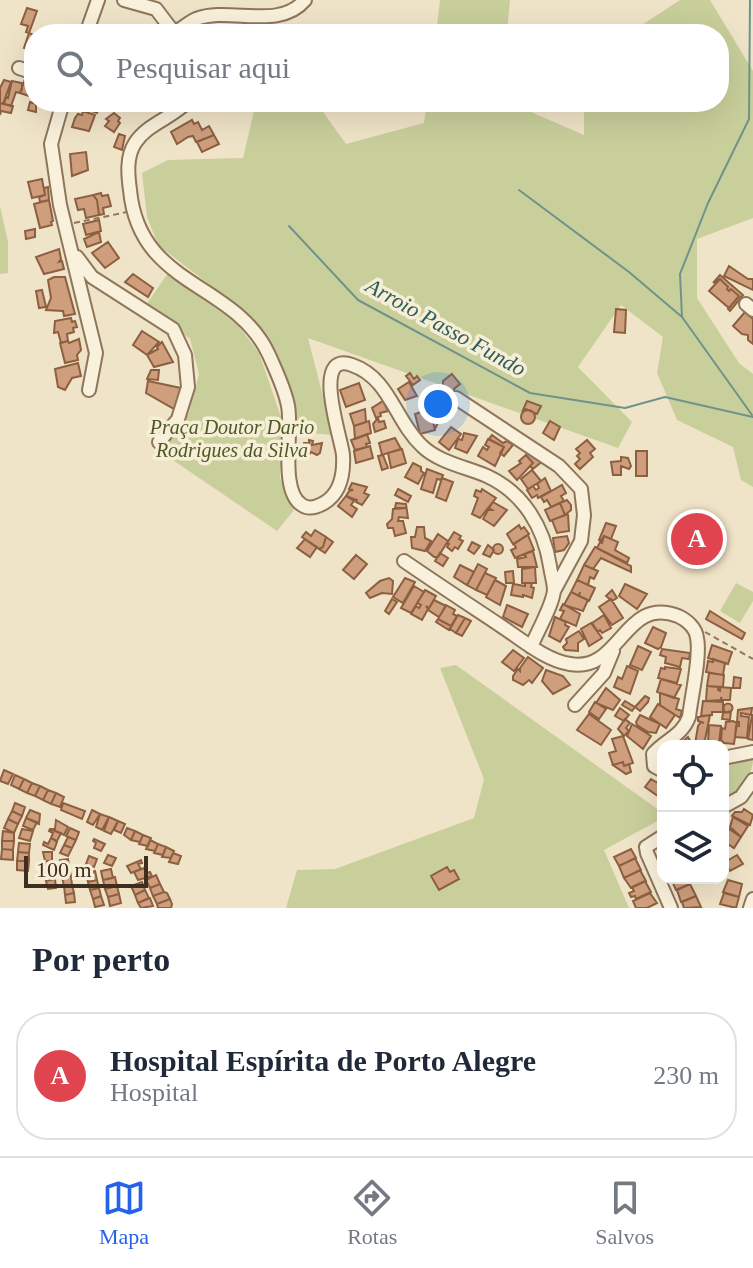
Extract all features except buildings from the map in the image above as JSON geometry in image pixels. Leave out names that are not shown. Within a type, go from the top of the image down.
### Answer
[{"type":"street","points":[[90,24],[98,0]]},
{"type":"street","points":[[124,0],[155,5],[168,24]]},
{"type":"street","points":[[189,24],[196,19],[216,16],[276,15],[291,11],[305,0]]},
{"type":"street","points":[[19,68],[24,70]]},
{"type":"street","points":[[60,112],[51,144],[65,225],[96,353],[89,390]]},
{"type":"street","points":[[176,112],[146,131],[134,144],[127,167],[140,232],[159,260],[246,320],[267,351],[288,406],[288,476],[297,501],[305,508],[316,508],[330,499],[342,477],[343,453],[329,382],[334,369],[342,363],[351,364],[381,384],[418,442],[429,453],[505,486],[536,518],[543,534],[554,592]]},
{"type":"street","points":[[73,251],[92,277],[173,329],[185,355],[188,387],[185,398],[178,419],[159,442]]},
{"type":"street","points":[[456,398],[559,466],[581,489],[584,515],[581,541],[554,592],[531,647]]},
{"type":"street","points":[[404,561],[531,647],[568,664],[584,665],[614,648]]},
{"type":"street","points":[[575,705],[604,673],[614,648],[627,629],[651,613],[665,612],[683,618],[690,624],[698,640],[689,717],[685,727],[672,740]]},
{"type":"street","points":[[657,751],[653,754],[654,766],[657,768]]},
{"type":"street","points":[[729,757],[753,752]]},
{"type":"street","points":[[729,804],[741,797],[753,780]]},
{"type":"street","points":[[657,840],[646,847],[657,874]]},
{"type":"street","points":[[661,884],[671,908]]},
{"type":"street","points":[[750,908],[753,899]]},
{"type":"path","points":[[65,225],[134,211]]},
{"type":"path","points":[[690,624],[753,659]]},
{"type":"green space","points":[[440,0],[510,0],[508,24],[437,24]]},
{"type":"green space","points":[[680,0],[710,0],[725,24],[643,24]]},
{"type":"green space","points":[[729,31],[753,71],[753,218],[697,239],[697,298],[739,363],[753,374],[753,487],[741,480],[733,447],[677,420],[657,373],[663,337],[621,305],[578,367],[632,422],[618,448],[308,338],[333,435],[297,432],[272,350],[250,316],[158,245],[147,217],[142,173],[168,160],[243,158],[254,112],[323,112],[346,144],[424,123],[426,112],[531,112],[584,135],[584,112],[729,112]]},
{"type":"green space","points":[[0,206],[8,242],[8,273],[0,274]]},
{"type":"green space","name":"Praça Doutor Dario Rodrigues da Silva","points":[[168,273],[238,325],[259,353],[283,423],[280,478],[294,510],[277,531],[161,452],[189,413],[199,374],[190,339],[146,305]]},
{"type":"green space","points":[[736,583],[753,592],[753,601],[740,623],[720,611]]},
{"type":"green space","points":[[456,665],[657,809],[657,821],[604,850],[629,908],[286,908],[297,870],[335,869],[474,818],[484,779],[440,668]]},
{"type":"green space","points":[[753,759],[744,783],[729,795],[729,762]]},
{"type":"waterway","points":[[682,317],[680,274],[708,203],[749,119],[750,0]]},
{"type":"waterway","points":[[519,190],[629,272],[682,317],[752,415]]},
{"type":"waterway","name":"Arroio Passo Fundo","points":[[289,226],[358,300],[530,393],[625,408],[665,397],[753,417]]},
{"type":"place","name":"Hospital Espírita de Porto Alegre","points":[[697,539]]}]
